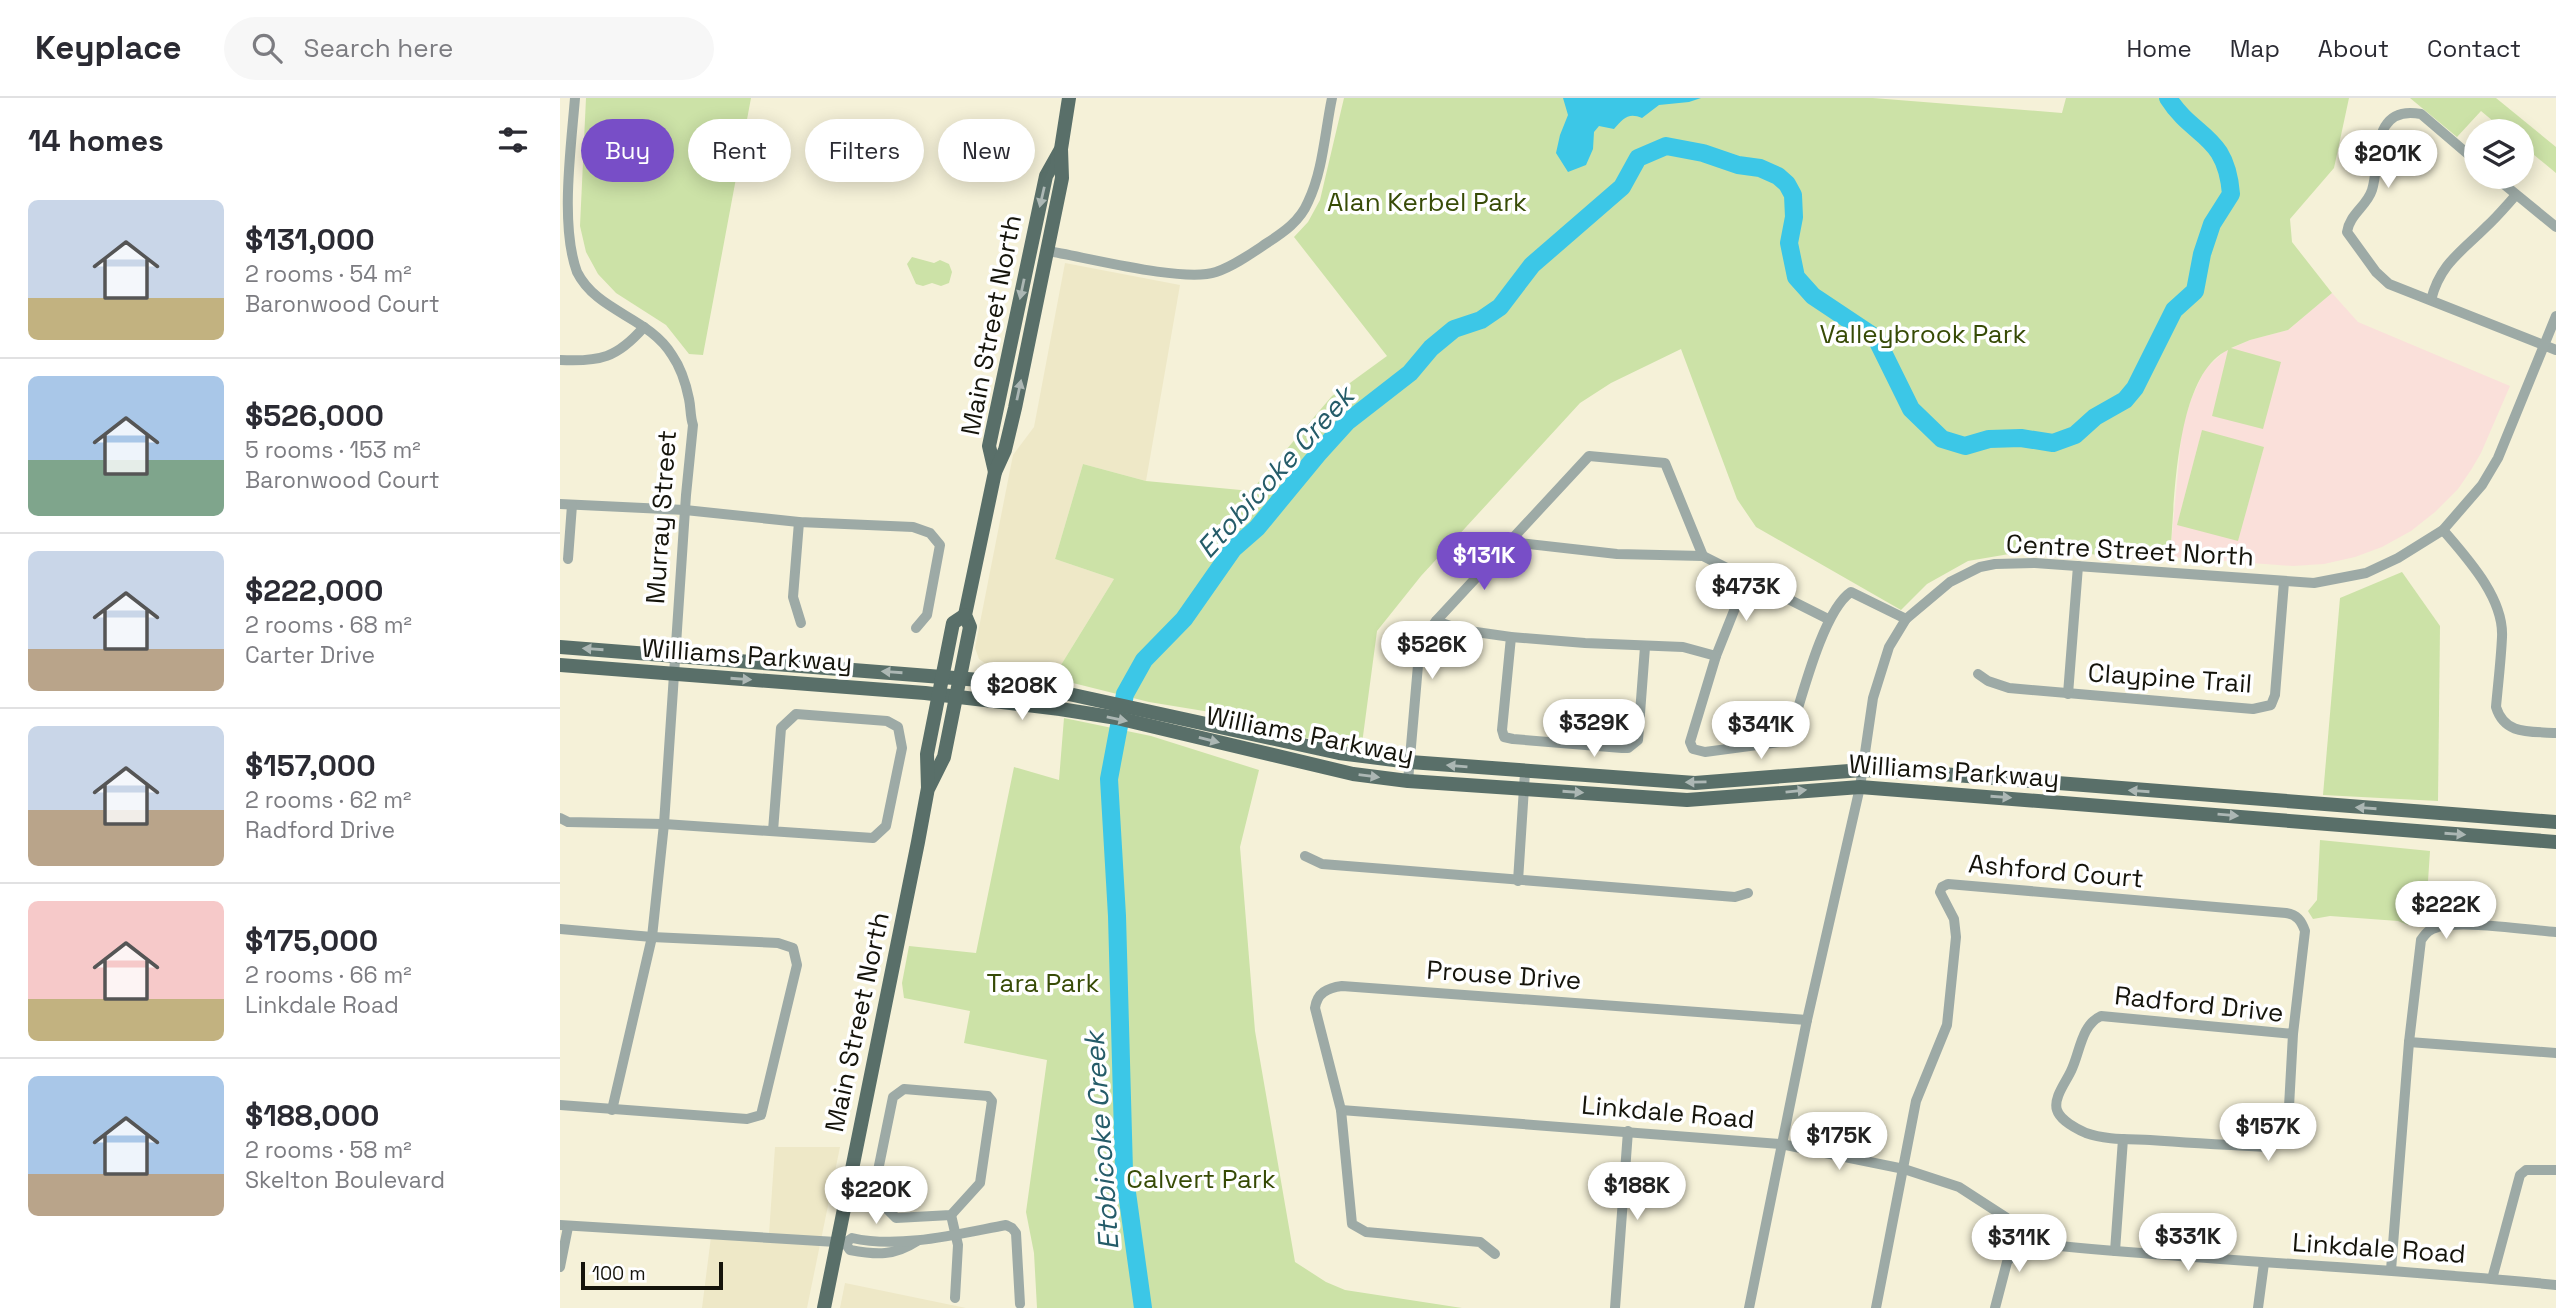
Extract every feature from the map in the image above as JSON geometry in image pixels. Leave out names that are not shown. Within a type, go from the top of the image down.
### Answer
[{"type":"main road","name":"Main Street North","points":[[928,788],[944,757],[970,627],[965,615],[995,472],[1005,450],[1048,251],[1062,178],[1061,149],[1069,98]]},
{"type":"main road","name":"Main Street North","points":[[995,472],[989,446],[991,436],[1046,176],[1061,149]]},
{"type":"main road","name":"Main Street North","points":[[824,1308],[840,1243],[898,951],[928,788],[927,754],[942,676],[953,623],[965,615]]},
{"type":"main road","name":"Williams Parkway","points":[[560,647],[942,676],[1037,688],[1095,707],[1353,774],[1408,781],[1687,800],[1860,788],[2556,842]]},
{"type":"main road","name":"Williams Parkway","points":[[560,665],[1095,707]]},
{"type":"main road","name":"Williams Parkway","points":[[1144,718],[1339,753],[1525,772],[1695,783],[1862,770],[1928,773],[2556,822]]},
{"type":"street","name":"Murray Street","points":[[575,98],[568,174],[567,243],[578,273],[596,298],[645,327],[660,339],[671,353],[681,371],[690,401],[693,425],[674,655],[664,824],[652,937],[612,1110]]},
{"type":"street","points":[[1048,251],[1181,275],[1216,272],[1233,264],[1283,232],[1303,211],[1315,183],[1332,98]]},
{"type":"street","points":[[2464,151],[2421,114],[2396,117],[2381,133],[2372,190],[2347,232],[2376,272],[2389,284],[2556,350]]},
{"type":"street","points":[[2509,189],[2556,228]]},
{"type":"street","points":[[2431,300],[2435,283],[2456,254],[2516,195]]},
{"type":"street","name":"Centre Street North","points":[[1749,1308],[1807,1020],[1860,788],[1873,698],[1889,647],[1906,619],[1950,582],[1980,567],[2011,563],[2314,583],[2366,573],[2398,558],[2443,530],[2469,502],[2498,458],[2556,316]]},
{"type":"street","points":[[560,359],[587,361],[612,355],[629,345],[645,327]]},
{"type":"street","points":[[1408,781],[1420,642],[1436,621],[1589,456],[1665,463],[1703,556]]},
{"type":"street","points":[[560,504],[685,510],[799,522],[913,527],[930,533],[940,545],[927,615],[916,628]]},
{"type":"street","points":[[568,559],[572,505]]},
{"type":"street","points":[[799,522],[793,597],[801,623]]},
{"type":"street","points":[[2443,530],[2486,583],[2500,620],[2503,635],[2496,708],[2500,719],[2517,730],[2556,733]]},
{"type":"street","points":[[1510,542],[1617,554],[1703,556],[1828,619]]},
{"type":"street","name":"Claypine Trail","points":[[2068,694],[2078,566]]},
{"type":"street","points":[[1747,578],[1716,656],[1690,741],[1693,749],[1705,752],[1788,741],[1828,619],[1851,592],[1906,619]]},
{"type":"street","name":"Claypine Trail","points":[[1978,674],[1988,681],[2009,688],[2253,709],[2271,705],[2275,695],[2284,582]]},
{"type":"street","points":[[1436,621],[1462,630],[1511,637],[1683,647],[1716,656]]},
{"type":"street","points":[[1511,637],[1502,730],[1504,737],[1513,740],[1622,748],[1628,748],[1638,740],[1645,646]]},
{"type":"street","points":[[560,818],[568,822],[664,824],[873,838],[886,827],[902,748],[898,727],[887,721],[796,714],[782,728],[773,831]]},
{"type":"street","points":[[1518,881],[1525,772]]},
{"type":"street","points":[[1305,856],[1322,864],[1518,881],[1735,897],[1748,893]]},
{"type":"street","name":"Ashford Court","points":[[1904,1169],[1916,1101],[1947,1025],[1956,937],[1954,919],[1940,892],[1942,887],[1948,884],[2293,915],[2301,920],[2305,931],[2293,1034]]},
{"type":"street","points":[[2391,1270],[2409,1042],[2421,940],[2426,932],[2436,927],[2453,924],[2556,932]]},
{"type":"street","points":[[560,929],[778,943],[793,948],[797,965],[761,1115],[747,1119],[560,1105]]},
{"type":"street","name":"Prouse Drive","points":[[1341,1111],[1315,1008],[1316,999],[1332,987],[1807,1020]]},
{"type":"street","name":"Radford Drive","points":[[2101,1016],[2293,1034],[2288,1125],[2284,1137],[2277,1143],[2268,1147],[2123,1139],[2087,1133],[2066,1121],[2057,1110],[2057,1100],[2073,1067],[2087,1027],[2093,1020],[2101,1016]]},
{"type":"street","points":[[2409,1042],[2556,1053]]},
{"type":"street","points":[[904,1088],[988,1096],[992,1101],[980,1183],[951,1215],[896,1218],[873,1195],[893,1097],[904,1088]]},
{"type":"street","points":[[1341,1111],[1352,1224],[1366,1232],[1480,1242],[1495,1254]]},
{"type":"street","name":"Linkdale Road","points":[[1341,1111],[1781,1144],[1904,1169],[1959,1188],[2050,1244],[2556,1285]]},
{"type":"street","points":[[1615,1308],[1628,1131]]},
{"type":"street","points":[[2115,1251],[2123,1139]]},
{"type":"street","points":[[1875,1308],[1904,1169]]},
{"type":"street","points":[[2492,1279],[2520,1175],[2526,1170],[2556,1170]]},
{"type":"street","points":[[951,1215],[958,1245],[955,1297]]},
{"type":"street","points":[[560,1267],[564,1226],[840,1243],[850,1250],[879,1254],[901,1251],[917,1241],[1006,1225],[1016,1233],[1020,1304]]},
{"type":"street","points":[[1995,1308],[2007,1262],[2030,1233]]},
{"type":"street","points":[[2258,1308],[2264,1263]]},
{"type":"shaded area","points":[[1065,263],[1180,285],[1146,481],[1083,464],[1055,559],[1114,579],[1053,678],[989,666],[979,659],[975,648],[1013,455],[1034,427]]},
{"type":"shaded area","points":[[2332,293],[2358,322],[2510,386],[2471,470],[2458,489],[2411,531],[2382,547],[2355,557],[2324,564],[2293,566],[2170,557],[2182,428],[2205,369],[2225,351],[2250,340],[2288,330]]},
{"type":"shaded area","points":[[775,1147],[840,1147],[807,1308],[702,1308],[712,1229],[769,1234]]},
{"type":"shaded area","points":[[845,1283],[966,1308],[840,1308]]},
{"type":"green space","points":[[586,98],[751,98],[747,119],[688,119],[688,182],[735,182],[703,355],[689,354],[666,325],[616,293],[598,274],[586,252],[580,226],[582,182],[674,182],[674,119],[585,119]]},
{"type":"green space","name":"Valleybrook Park","points":[[1344,98],[1873,98],[2062,113],[2066,98],[2349,98],[2334,168],[2290,219],[2292,242],[2332,293],[2288,330],[2231,348],[2281,362],[2263,429],[2212,416],[2228,350],[2210,364],[2197,385],[2187,413],[2181,443],[2170,557],[2021,552],[1968,561],[1927,584],[1901,610],[1756,527],[1737,499],[1681,349],[1611,383],[1580,403],[1421,576],[1377,631],[1361,751],[1236,721],[1210,712],[1149,702],[1053,678],[1114,579],[1055,559],[1083,464],[1146,481],[1251,491],[1332,396],[1387,356],[1294,237],[1308,222],[1320,200]]},
{"type":"green space","points":[[2410,98],[2496,98],[2522,119],[2491,119],[2481,111],[2474,119],[2464,119],[2464,129],[2457,137]]},
{"type":"green space","points":[[2534,129],[2556,147],[2556,173],[2534,155]]},
{"type":"green space","points":[[912,257],[934,263],[940,260],[949,264],[952,272],[949,283],[941,286],[932,283],[923,286],[916,284],[907,264]]},
{"type":"green space","points":[[2202,430],[2264,447],[2238,541],[2177,525]]},
{"type":"green space","points":[[2402,572],[2440,626],[2438,801],[2323,795],[2340,598]]},
{"type":"green space","points":[[1064,718],[1151,736],[1259,770],[1240,847],[1255,1031],[1295,1262],[1326,1282],[1345,1290],[1462,1308],[1037,1308],[1034,1253],[1026,1212],[1047,1060],[964,1043],[970,1011],[904,998],[902,983],[909,946],[976,953],[1014,767],[1059,780]]},
{"type":"green space","points":[[2320,840],[2430,851],[2426,911],[2408,925],[2398,921],[2330,916],[2313,919],[2308,911],[2317,900]]},
{"type":"water","points":[[1563,98],[1701,98],[1659,105],[1642,118],[1626,118],[1614,129],[1599,126],[1594,132],[1593,149],[1586,165],[1568,172],[1556,153],[1568,115]]},
{"type":"waterway","name":"Etobicoke Creek","points":[[1143,1308],[1124,1171],[1117,916],[1109,779],[1125,694],[1144,660],[1184,619],[1233,549],[1257,528],[1347,422],[1410,373],[1431,348],[1454,329],[1481,320],[1500,307],[1532,265],[1622,187],[1638,158],[1666,146],[1760,168],[1778,176],[1787,184],[1793,195],[1794,217],[1789,243],[1796,277],[1813,296],[1876,338],[1911,409],[1942,439],[1965,446],[1989,439],[2021,438],[2053,443],[2075,435],[2095,417],[2125,400],[2135,388],[2174,310],[2195,291],[2202,254],[2212,224],[2231,194],[2228,174],[2216,148],[2188,122],[2168,98]]},
{"type":"park label","name":"Alan Kerbel Park","points":[[1427,202]]},
{"type":"park label","name":"Tara Park","points":[[1043,983]]},
{"type":"park label","name":"Calvert Park","points":[[1201,1179]]}]
